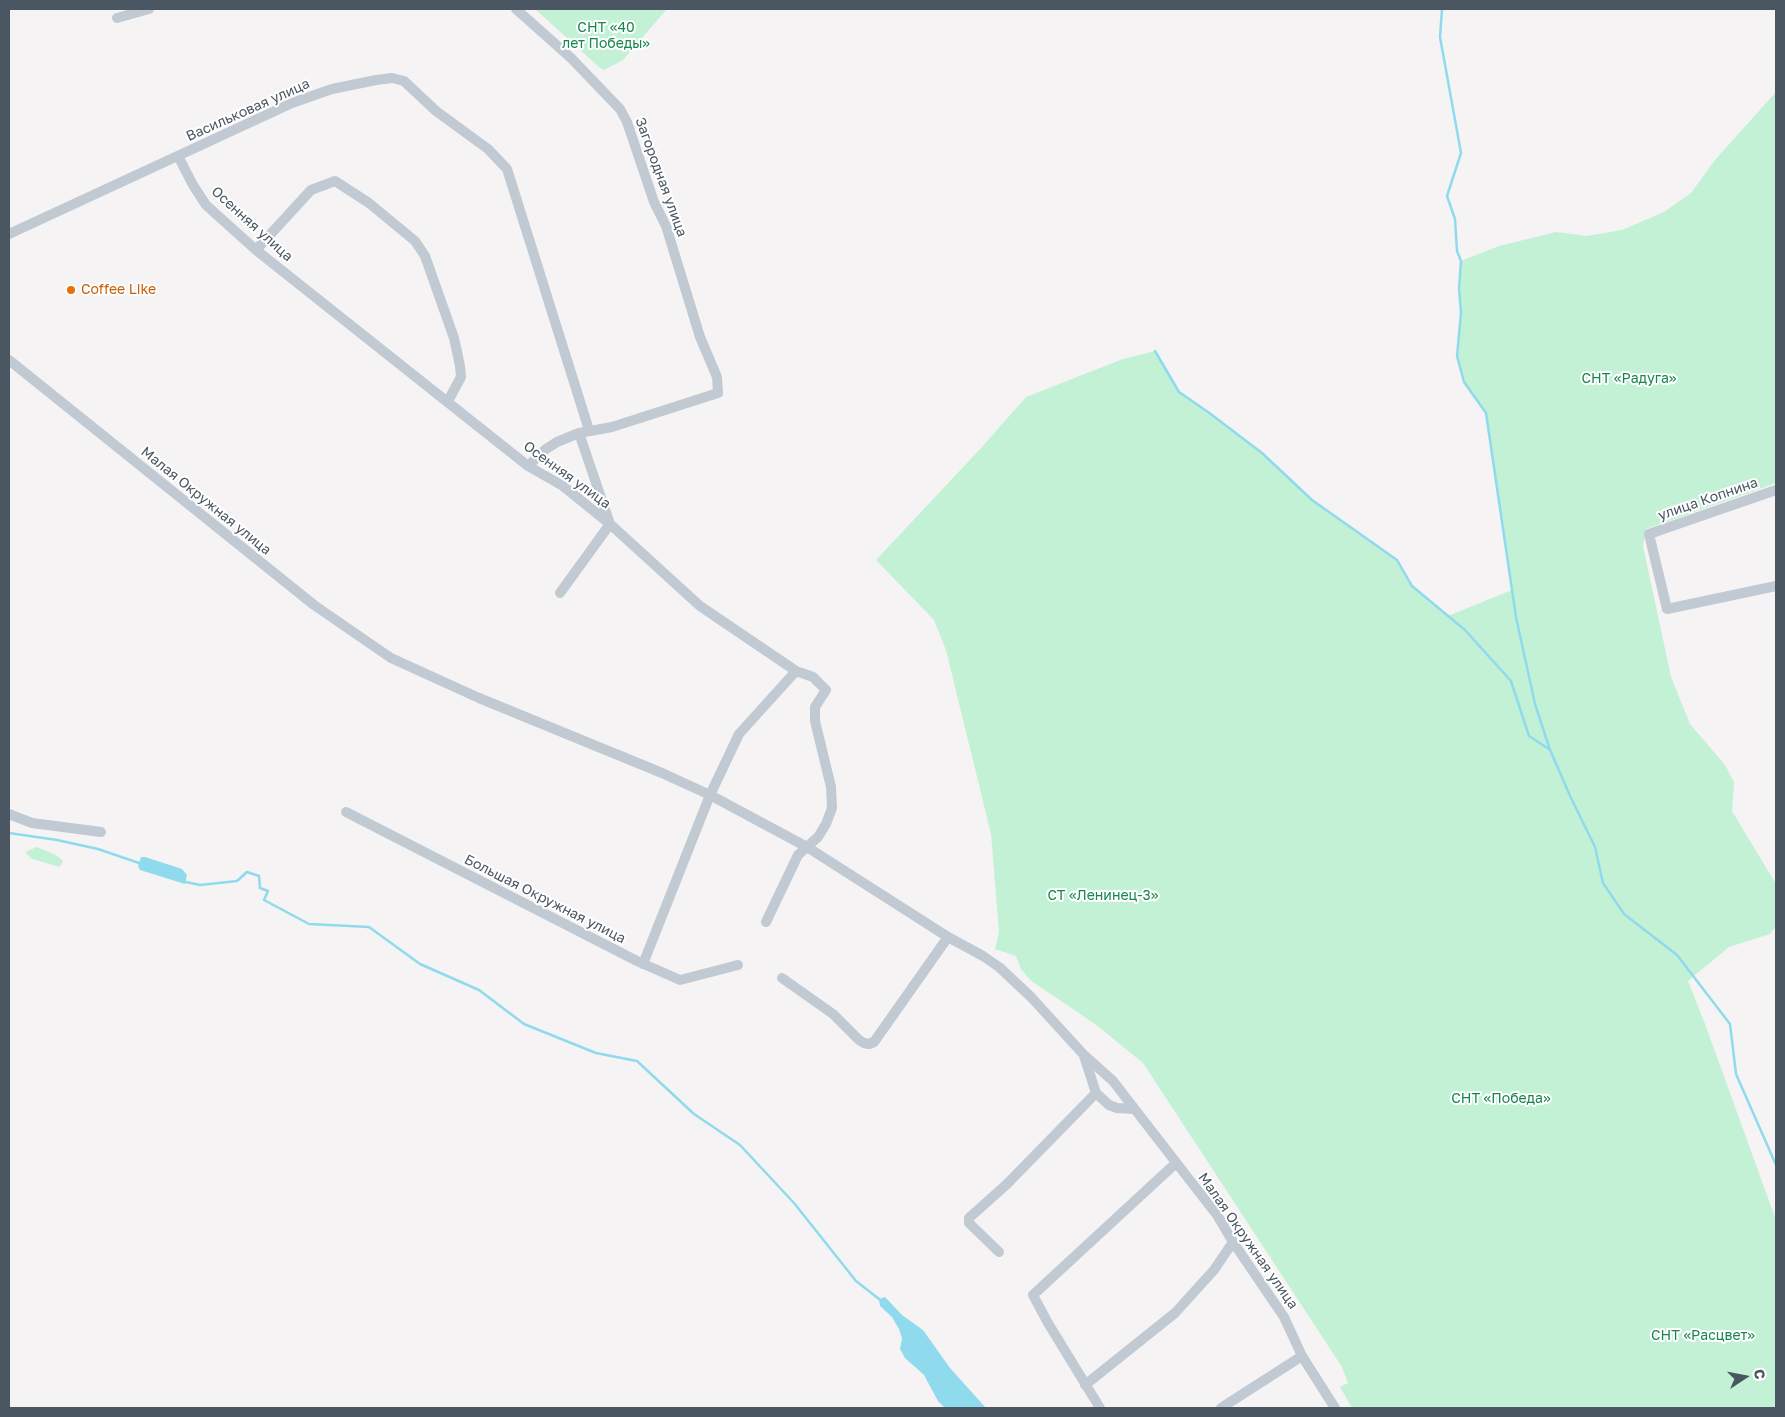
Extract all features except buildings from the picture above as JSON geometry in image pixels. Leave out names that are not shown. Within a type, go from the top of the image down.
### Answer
[{"type":"street","points":[[117,18],[148,9]]},
{"type":"street","name":"Загородная улица","points":[[516,9],[585,72],[620,109],[627,122],[654,202],[666,226],[700,337],[717,377],[718,393],[612,427],[584,432]]},
{"type":"street","name":"Васильковая улица","points":[[9,234],[292,103],[324,92],[392,78],[404,82],[436,111],[488,149],[507,169],[610,524]]},
{"type":"street","name":"Осенняя улица","points":[[178,156],[192,185],[206,205],[256,250],[528,466],[563,486],[610,524],[700,606],[796,671],[813,677],[826,690],[815,706],[815,721],[831,787],[832,808],[822,831],[807,847]]},
{"type":"street","points":[[256,250],[311,190],[335,181],[368,203],[415,242],[425,256],[454,338],[460,366],[461,377],[448,401]]},
{"type":"street","name":"Малая Окружная улица","points":[[9,360],[307,599],[391,658],[480,698],[662,773],[710,795],[807,847],[948,937],[984,956],[999,967],[1031,997],[1084,1055],[1113,1081],[1217,1215],[1284,1317],[1302,1356],[1335,1408]]},
{"type":"street","points":[[528,466],[546,449],[557,442],[584,432]]},
{"type":"street","name":"улица Копнина","points":[[1776,490],[1649,534],[1667,609],[1776,586]]},
{"type":"street","points":[[560,593],[610,524]]},
{"type":"street","points":[[643,964],[710,795],[739,734],[796,671]]},
{"type":"street","name":"Большая Окружная улица","points":[[346,812],[643,964],[680,980],[738,965]]},
{"type":"street","points":[[9,814],[32,823],[101,832]]},
{"type":"street","points":[[766,922],[798,856],[807,847]]},
{"type":"street","points":[[782,978],[833,1014],[859,1040],[869,1044],[874,1042],[948,937]]},
{"type":"street","points":[[1084,1055],[1096,1093],[1109,1105],[1117,1108],[1134,1109]]},
{"type":"street","points":[[999,1252],[969,1222],[969,1218],[1006,1184],[1096,1093]]},
{"type":"street","points":[[1100,1408],[1033,1295],[1176,1163]]},
{"type":"street","points":[[1085,1385],[1175,1313],[1214,1270],[1233,1242]]},
{"type":"street","points":[[1221,1408],[1302,1356]]},
{"type":"green space","name":"СНТ «40 лет Победы»","points":[[535,9],[667,9],[623,60],[604,70]]},
{"type":"green space","points":[[1776,92],[1776,483],[1646,529],[1643,546],[1671,677],[1690,724],[1725,765],[1734,782],[1732,811],[1776,884],[1776,926],[1770,934],[1729,947],[1688,981],[1776,1220],[1776,1408],[1352,1408],[1340,1387],[1348,1383],[1342,1367],[1143,1063],[1095,1024],[1030,980],[1021,969],[1016,956],[995,949],[999,932],[991,834],[946,650],[934,620],[876,560],[1026,397],[1123,359],[1155,351],[1179,392],[1262,453],[1312,500],[1397,560],[1412,586],[1448,616],[1512,590],[1486,413],[1464,382],[1457,356],[1461,313],[1459,289],[1461,261],[1499,246],[1556,232],[1587,236],[1622,230],[1664,212],[1691,193],[1715,160]]},
{"type":"green space","points":[[37,847],[56,855],[63,861],[60,867],[32,859],[25,852]]},
{"type":"water","points":[[141,857],[182,869],[187,875],[185,884],[140,870],[138,866]]},
{"type":"water","points":[[885,1297],[902,1315],[923,1330],[950,1368],[986,1408],[945,1408],[938,1401],[924,1375],[905,1358],[900,1349],[902,1338],[899,1329],[892,1317],[880,1306],[879,1299]]},
{"type":"waterway","points":[[1442,9],[1440,37],[1461,153],[1447,196],[1455,219],[1457,251],[1461,261],[1459,289],[1461,313],[1457,356],[1464,382],[1486,413],[1516,617],[1535,704],[1550,750],[1595,847],[1603,883],[1624,914],[1677,955],[1730,1024],[1736,1074],[1776,1165]]},
{"type":"waterway","points":[[1155,351],[1179,392],[1262,453],[1312,500],[1397,560],[1412,586],[1465,630],[1511,681],[1529,736],[1549,749]]},
{"type":"waterway","points":[[9,833],[57,840],[98,849],[139,863]]},
{"type":"waterway","points":[[186,882],[200,885],[237,881],[247,872],[259,876],[260,888],[268,891],[264,900],[309,924],[369,927],[420,964],[479,990],[524,1024],[596,1053],[637,1061],[694,1114],[740,1145],[794,1203],[856,1281],[879,1299]]},
{"type":"place","name":"Coffee Like","points":[[71,290]]},
{"type":"park label","name":"СНТ «Радуга»","points":[[1629,379]]},
{"type":"park label","name":"СТ «Ленинец-3»","points":[[1103,896]]},
{"type":"park label","name":"СНТ «Победа»","points":[[1501,1099]]},
{"type":"park label","name":"СНТ «Расцвет»","points":[[1703,1336]]}]
